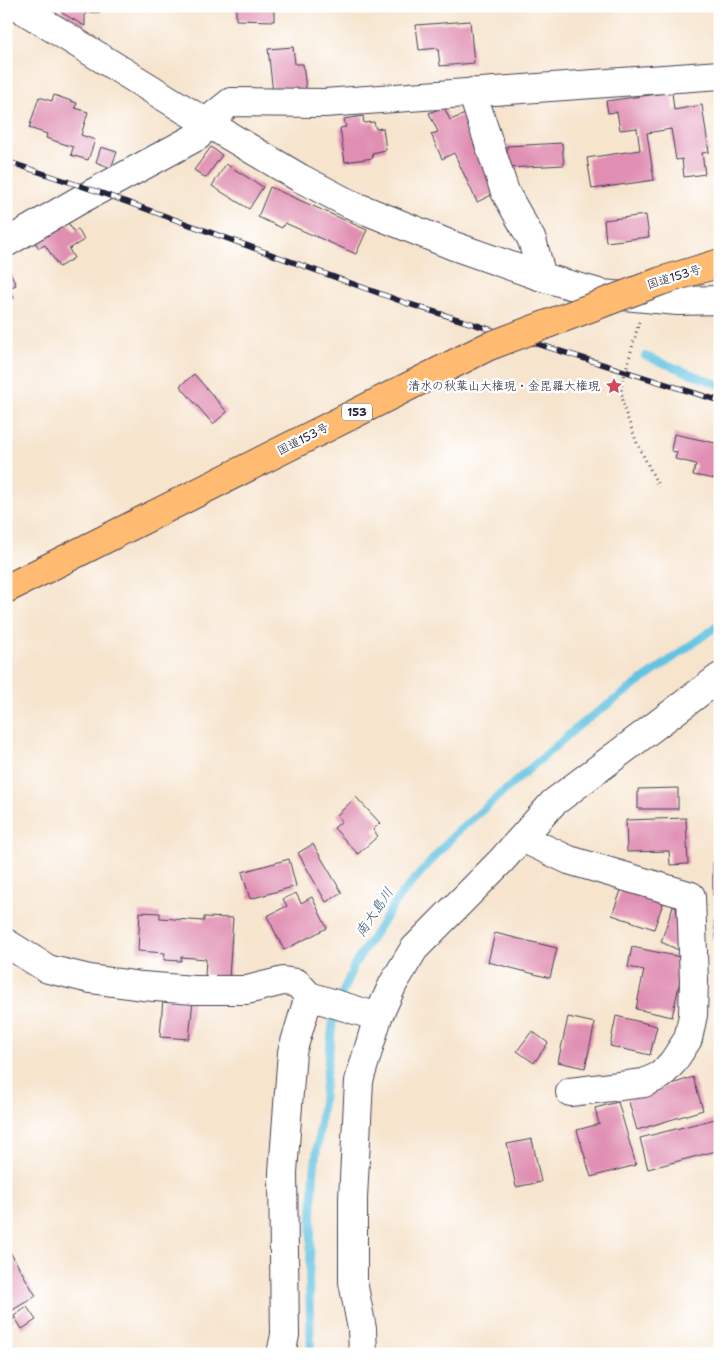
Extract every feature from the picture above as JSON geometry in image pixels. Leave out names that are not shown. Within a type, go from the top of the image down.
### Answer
[{"type":"highway","name":"国道153号","points":[[6,589],[487,347],[652,284],[720,263]]},
{"type":"street","points":[[17,6],[300,178],[350,204],[454,246],[542,277],[602,294],[678,302],[720,300]]},
{"type":"street","points":[[6,243],[78,201],[198,136],[206,122],[231,102],[324,103],[720,75]]},
{"type":"street","points":[[472,92],[505,192],[532,240],[542,277]]},
{"type":"street","points":[[363,1354],[362,1329],[353,1282],[353,1198],[359,1081],[371,1016],[414,949],[522,838],[553,803],[720,677]]},
{"type":"street","points":[[522,838],[569,860],[690,896],[694,998],[688,1039],[673,1062],[661,1075],[644,1084],[570,1092]]},
{"type":"street","points":[[6,943],[48,969],[90,979],[194,990],[247,990],[283,980],[297,984],[318,999],[371,1016]]},
{"type":"street","points":[[281,1354],[286,1335],[283,1172],[292,1052],[318,999]]},
{"type":"path","points":[[641,316],[621,388],[624,409],[637,443],[659,486]]},
{"type":"building","points":[[62,6],[100,6],[100,12],[85,12],[85,26],[62,13]]},
{"type":"building","points":[[236,6],[274,6],[274,21],[236,20]]},
{"type":"building","points":[[470,21],[474,63],[440,66],[438,48],[419,50],[416,25]]},
{"type":"building","points":[[293,47],[295,64],[303,64],[306,89],[273,93],[268,49]]},
{"type":"building","points":[[672,92],[674,110],[702,105],[709,152],[702,153],[705,174],[684,177],[682,159],[676,160],[671,129],[647,133],[654,180],[592,189],[587,158],[640,150],[637,128],[620,130],[617,112],[608,113],[606,101]]},
{"type":"building","points":[[54,95],[77,103],[75,108],[88,112],[81,135],[95,140],[88,160],[71,155],[73,147],[46,138],[47,134],[29,128],[39,97],[52,101]]},
{"type":"building","points":[[444,107],[450,120],[468,113],[481,141],[474,144],[483,162],[502,190],[477,202],[454,153],[442,159],[431,134],[438,132],[429,113]]},
{"type":"building","points":[[363,116],[364,123],[374,122],[376,129],[383,128],[386,150],[372,153],[373,158],[345,162],[340,128],[346,127],[344,119]]},
{"type":"building","points":[[562,143],[564,165],[508,168],[507,146]]},
{"type":"building","points":[[101,147],[117,152],[111,168],[96,162]]},
{"type":"building","points":[[211,147],[222,155],[206,178],[194,170]]},
{"type":"building","points":[[226,164],[263,187],[249,209],[212,186]]},
{"type":"building","points":[[270,187],[367,230],[356,254],[285,223],[282,228],[258,217]]},
{"type":"building","points":[[646,215],[649,237],[606,242],[604,220]]},
{"type":"building","points":[[67,221],[74,232],[78,229],[84,240],[69,249],[74,258],[59,267],[45,245],[39,248],[34,241]]},
{"type":"building","points":[[6,263],[16,285],[9,288],[14,298],[6,301]]},
{"type":"building","points":[[194,374],[227,412],[213,424],[180,386]]},
{"type":"building","points":[[674,434],[720,444],[720,458],[715,479],[693,475],[696,464],[675,459],[677,452],[671,451]]},
{"type":"building","points":[[678,788],[678,809],[638,809],[638,789]]},
{"type":"building","points":[[356,797],[380,823],[373,830],[378,836],[358,854],[334,828],[342,821],[337,815]]},
{"type":"building","points":[[686,818],[688,864],[670,865],[669,851],[627,852],[626,820]]},
{"type":"building","points":[[313,844],[342,893],[326,902],[298,853]]},
{"type":"building","points":[[289,859],[296,886],[250,899],[242,872]]},
{"type":"building","points":[[713,862],[720,862],[720,896],[713,896]]},
{"type":"building","points":[[622,888],[663,903],[654,929],[612,915]]},
{"type":"building","points":[[296,893],[301,903],[312,897],[327,928],[284,950],[267,916],[287,906],[283,899]]},
{"type":"building","points":[[675,900],[683,952],[661,942]]},
{"type":"building","points":[[140,912],[160,913],[160,918],[204,921],[204,917],[233,918],[229,978],[205,976],[206,959],[181,957],[181,961],[164,960],[165,953],[138,951]]},
{"type":"building","points":[[720,920],[720,954],[718,954],[714,921]]},
{"type":"building","points":[[495,933],[557,948],[550,978],[488,962]]},
{"type":"building","points":[[632,947],[685,958],[672,1017],[636,1009],[644,970],[628,967]]},
{"type":"building","points":[[163,998],[193,1000],[189,1039],[160,1037]]},
{"type":"building","points":[[616,1016],[657,1026],[650,1055],[610,1046]]},
{"type":"building","points":[[568,1017],[595,1023],[585,1068],[558,1062]]},
{"type":"building","points":[[532,1031],[548,1043],[534,1063],[517,1051]]},
{"type":"building","points":[[693,1077],[703,1110],[637,1130],[628,1099]]},
{"type":"building","points":[[618,1102],[636,1165],[591,1177],[577,1130],[599,1124],[595,1108]]},
{"type":"building","points":[[719,1118],[720,1150],[648,1169],[640,1138]]},
{"type":"building","points":[[532,1139],[541,1182],[516,1187],[507,1144]]},
{"type":"building","points":[[6,1245],[36,1296],[11,1311],[6,1303]]},
{"type":"building","points":[[6,1306],[14,1319],[6,1324]]},
{"type":"building","points":[[27,1307],[36,1320],[22,1329],[14,1316]]},
{"type":"waterway","points":[[645,356],[720,385]]},
{"type":"waterway","name":"南大島川","points":[[311,1354],[309,1279],[314,1172],[334,1013],[354,965],[399,897],[456,833],[581,724],[720,624]]},
{"type":"railway","points":[[6,161],[96,191],[406,303],[720,401]]},
{"type":"place","name":"清水の秋葉山大権現・金毘羅大権現","points":[[614,386]]}]
